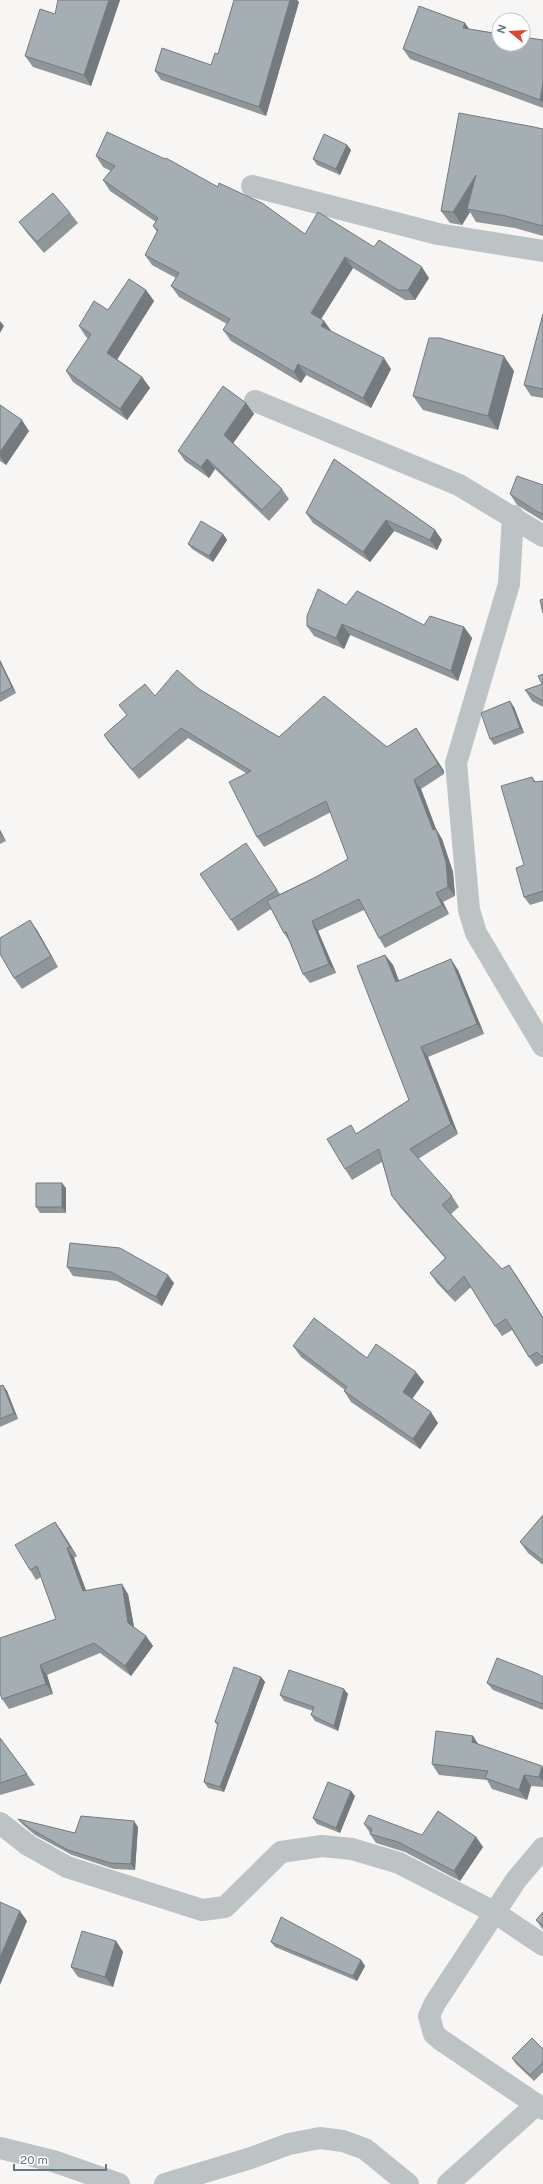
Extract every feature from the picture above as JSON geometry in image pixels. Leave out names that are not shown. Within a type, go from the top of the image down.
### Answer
[{"type":"street","points":[[252,186],[438,234],[543,251]]},
{"type":"street","points":[[254,401],[459,485],[513,516],[543,536]]},
{"type":"street","points":[[513,516],[509,584],[456,763],[469,910],[476,933],[543,1046]]},
{"type":"street","points":[[0,1823],[28,1845],[67,1867],[202,1910],[225,1907],[281,1852],[322,1846],[352,1849],[399,1863],[494,1912],[543,1945]]},
{"type":"street","points":[[448,2184],[540,2107],[441,2040],[434,2034],[429,2016],[435,2003],[494,1912],[516,1880],[543,1848]]},
{"type":"street","points":[[165,2184],[251,2158],[289,2144],[320,2138],[343,2141],[365,2149],[408,2184]]},
{"type":"street","points":[[0,2148],[53,2161],[118,2184]]},
{"type":"building","points":[[58,0],[109,0],[84,75],[25,56],[40,9],[55,14]]},
{"type":"building","points":[[234,0],[290,0],[259,107],[155,71],[162,48],[211,65],[215,53],[218,54]]},
{"type":"building","points":[[419,6],[465,23],[463,28],[491,33],[491,52],[531,52],[531,38],[543,40],[543,82],[540,100],[403,49]]},
{"type":"building","points":[[459,113],[543,129],[543,226],[506,216],[467,209],[476,175],[453,212],[441,211]]},
{"type":"building","points":[[107,132],[165,159],[166,158],[218,187],[219,183],[262,203],[305,234],[318,212],[374,247],[379,240],[422,267],[408,290],[398,290],[345,257],[311,313],[324,321],[321,326],[384,358],[363,398],[298,364],[294,372],[223,330],[230,319],[171,286],[179,273],[145,255],[158,230],[153,226],[158,218],[103,180],[115,166],[96,156]]},
{"type":"building","points":[[324,134],[347,145],[336,169],[313,159]]},
{"type":"building","points":[[53,193],[70,213],[37,242],[19,222]]},
{"type":"building","points":[[129,279],[146,290],[107,353],[142,377],[120,409],[66,371],[91,334],[79,326],[94,301],[108,310]]},
{"type":"building","points":[[543,314],[543,389],[524,385]]},
{"type":"building","points":[[429,338],[440,338],[504,356],[488,416],[413,396]]},
{"type":"building","points":[[223,386],[246,403],[224,435],[282,489],[262,510],[207,459],[201,467],[178,451]]},
{"type":"building","points":[[0,405],[22,420],[0,452]]},
{"type":"building","points":[[334,459],[435,530],[430,540],[386,520],[363,552],[306,513]]},
{"type":"building","points":[[517,476],[543,485],[543,514],[510,494]]},
{"type":"building","points":[[201,521],[223,534],[209,556],[188,544]]},
{"type":"building","points":[[318,589],[346,605],[357,591],[424,625],[430,616],[464,627],[451,671],[342,624],[336,638],[307,626],[307,616]]},
{"type":"building","points":[[543,599],[543,613],[540,600]]},
{"type":"building","points":[[0,662],[12,687],[0,694]]},
{"type":"building","points":[[177,670],[199,689],[279,737],[324,696],[387,747],[416,728],[438,764],[414,780],[433,830],[436,829],[446,862],[448,887],[436,893],[442,905],[379,938],[359,899],[312,921],[329,964],[303,974],[286,932],[284,933],[267,901],[316,877],[348,859],[326,801],[257,837],[229,782],[251,771],[181,728],[132,770],[104,735],[127,715],[119,705],[145,684],[155,696]]},
{"type":"building","points":[[543,674],[543,701],[525,690],[542,684],[538,676]]},
{"type":"building","points":[[510,701],[520,728],[490,739],[481,713]]},
{"type":"building","points":[[532,777],[534,782],[543,781],[543,891],[524,897],[516,868],[524,865],[501,786]]},
{"type":"building","points":[[246,843],[277,890],[231,920],[200,874]]},
{"type":"building","points":[[30,920],[51,956],[14,978],[0,954],[0,938]]},
{"type":"building","points":[[385,955],[396,982],[451,959],[477,1024],[421,1047],[451,1124],[410,1149],[452,1196],[442,1205],[502,1269],[509,1265],[543,1318],[543,1358],[537,1352],[529,1357],[506,1319],[495,1326],[464,1276],[448,1292],[430,1273],[446,1258],[392,1196],[379,1149],[345,1169],[327,1139],[351,1125],[356,1134],[409,1100],[357,966]]},
{"type":"building","points":[[36,1183],[62,1183],[62,1207],[36,1207]]},
{"type":"building","points":[[70,1243],[120,1248],[168,1275],[156,1297],[111,1272],[67,1267]]},
{"type":"building","points":[[314,1318],[367,1358],[376,1344],[416,1372],[403,1392],[431,1412],[413,1439],[344,1391],[347,1387],[293,1346]]},
{"type":"building","points":[[3,1385],[14,1413],[0,1419],[0,1386]]},
{"type":"building","points":[[543,1515],[543,1561],[520,1542]]},
{"type":"building","points":[[55,1522],[70,1547],[67,1548],[83,1591],[122,1584],[128,1623],[146,1636],[125,1666],[94,1643],[40,1665],[46,1684],[2,1699],[0,1693],[0,1638],[56,1619],[37,1566],[30,1570],[15,1545]]},
{"type":"building","points":[[497,1658],[543,1677],[543,1704],[487,1683]]},
{"type":"building","points":[[234,1667],[261,1677],[220,1787],[204,1782],[218,1723],[215,1722]]},
{"type":"building","points":[[289,1670],[344,1689],[334,1726],[311,1715],[314,1707],[280,1695]]},
{"type":"building","points":[[436,1731],[473,1736],[472,1742],[542,1766],[539,1777],[524,1775],[519,1790],[485,1778],[488,1771],[432,1764]]},
{"type":"building","points":[[0,1738],[27,1774],[0,1783]]},
{"type":"building","points":[[328,1782],[351,1791],[336,1828],[313,1818]]},
{"type":"building","points":[[438,1811],[476,1837],[454,1871],[398,1842],[370,1834],[372,1829],[364,1824],[369,1815],[422,1835]]},
{"type":"building","points":[[81,1816],[134,1821],[131,1864],[110,1863],[68,1850],[31,1829],[18,1819],[75,1833]]},
{"type":"building","points":[[0,1902],[20,1911],[0,1957]]},
{"type":"building","points":[[543,1912],[543,1925],[536,1920]]},
{"type":"building","points":[[281,1917],[361,1960],[353,1976],[271,1942]]},
{"type":"building","points":[[82,1931],[116,1941],[105,1977],[71,1967]]},
{"type":"building","points":[[532,2038],[543,2049],[543,2062],[530,2075],[512,2058]]}]
